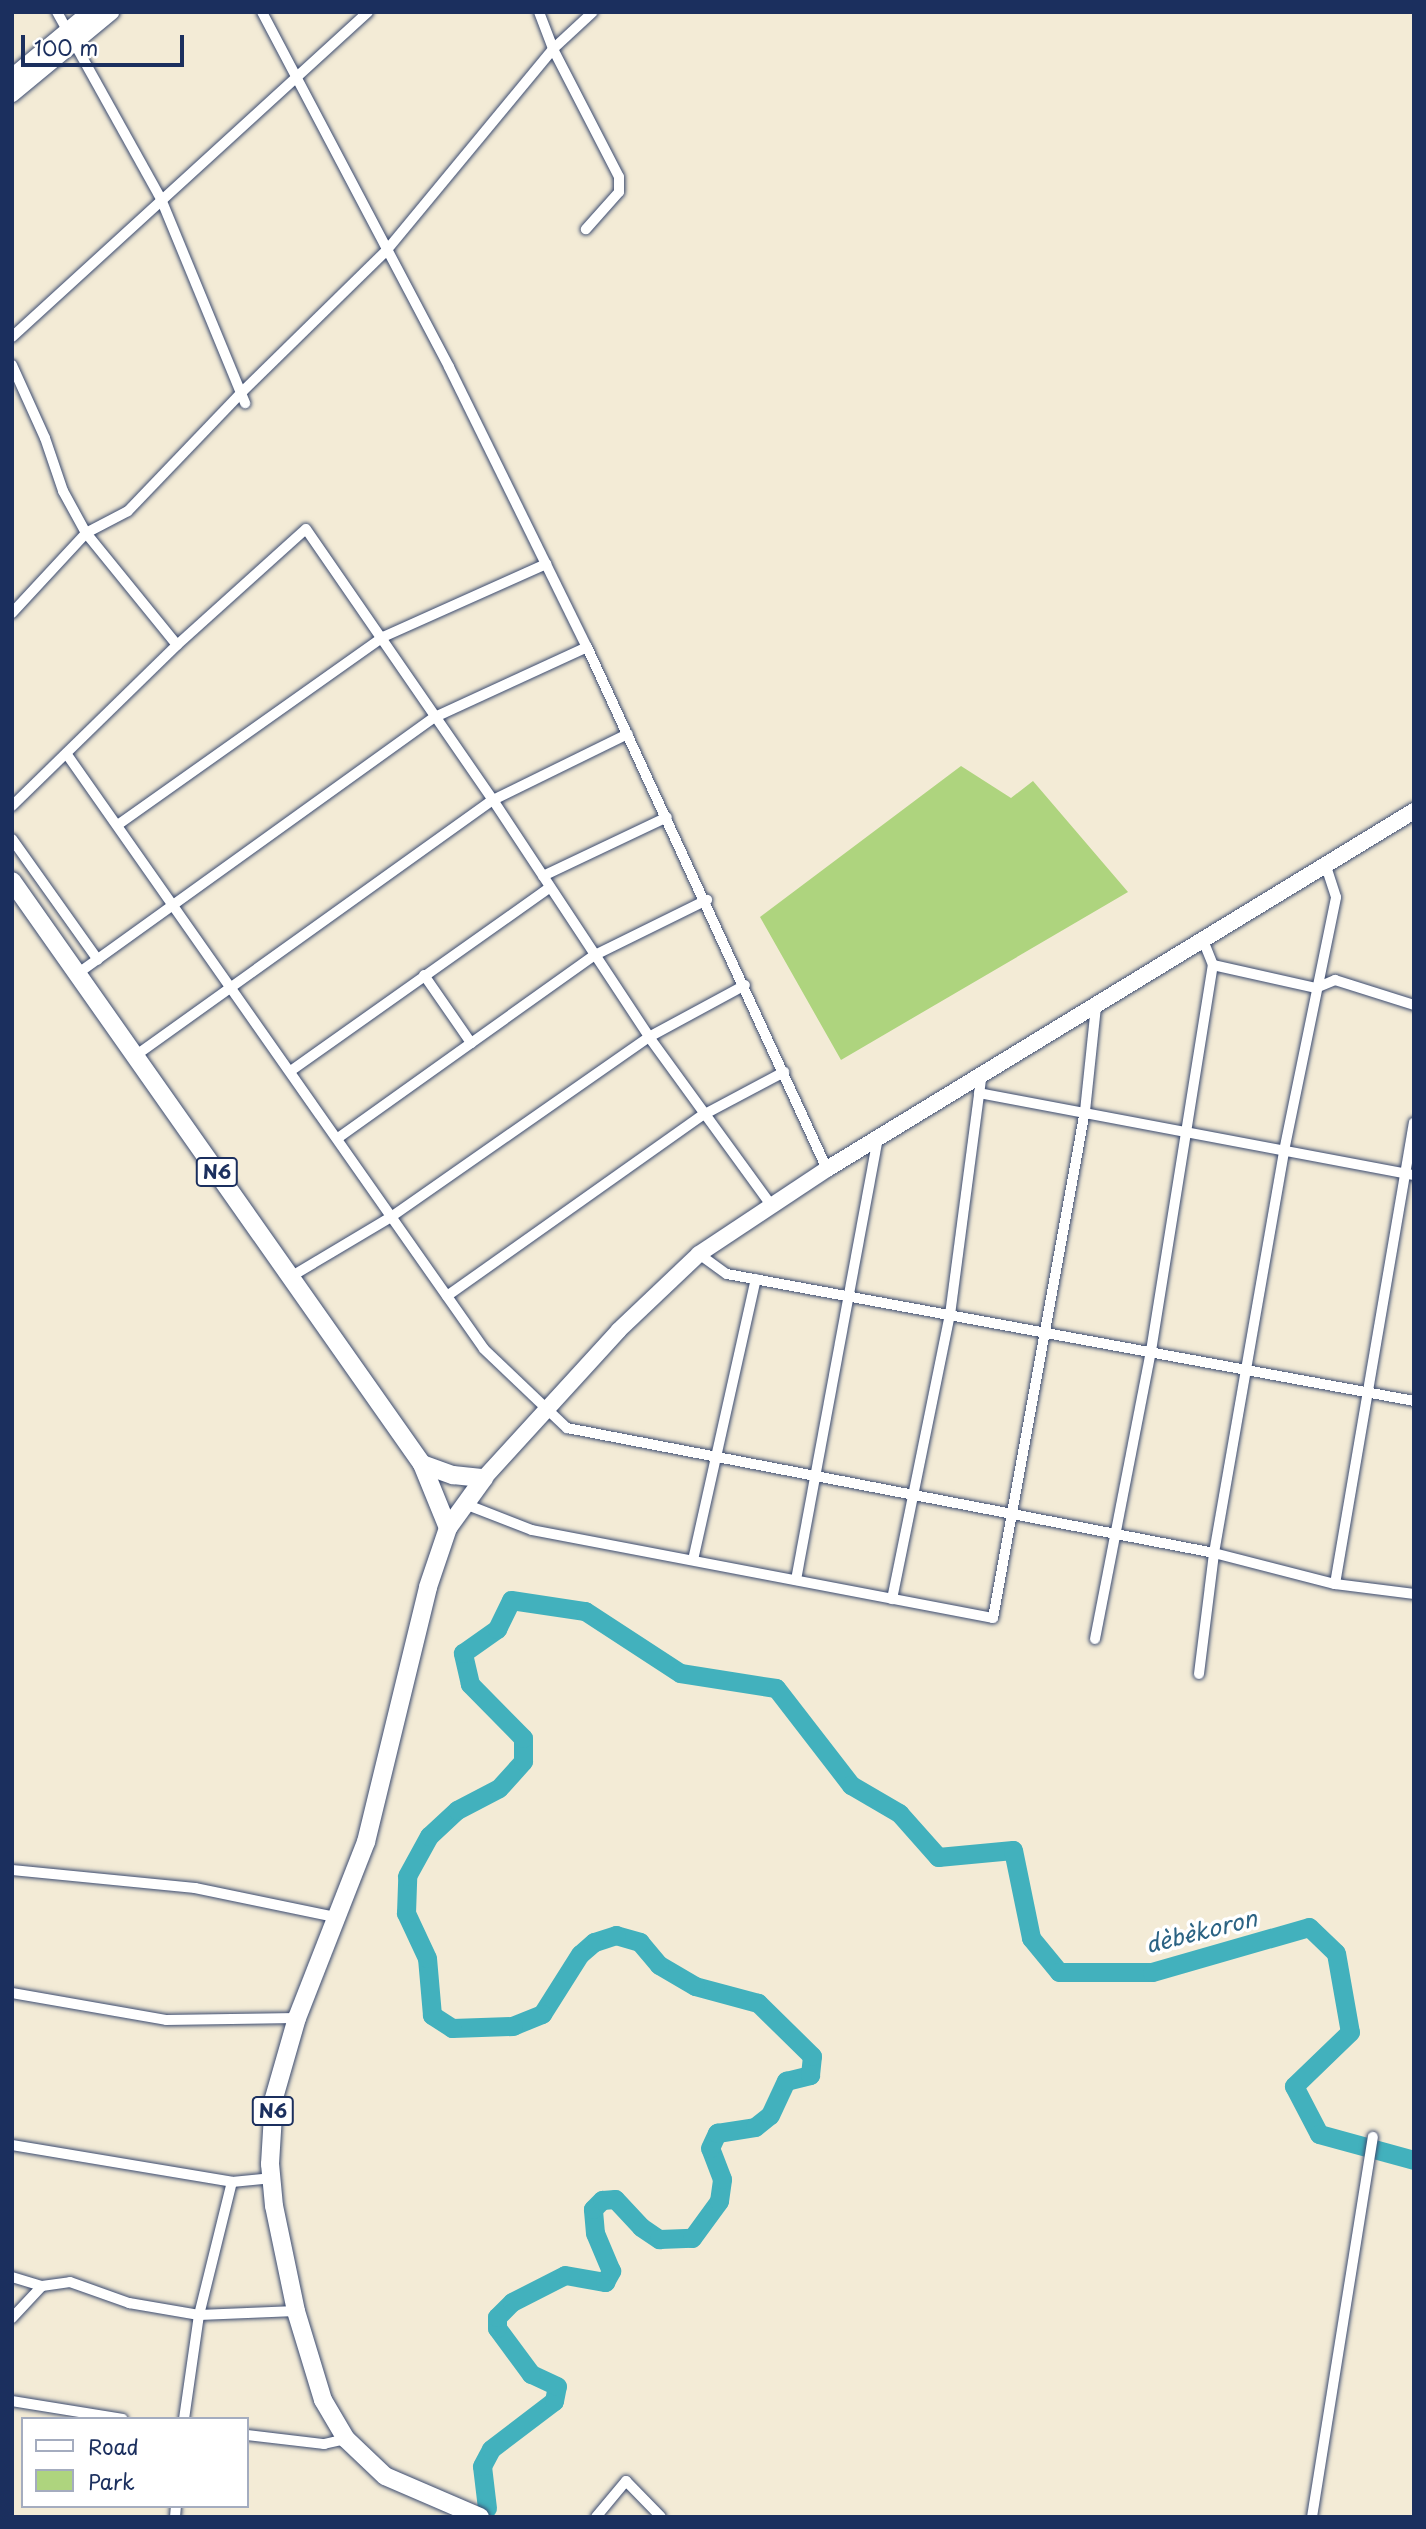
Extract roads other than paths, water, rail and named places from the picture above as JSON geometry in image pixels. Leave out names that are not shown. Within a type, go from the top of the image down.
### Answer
[{"type":"highway","name":"N6","points":[[12,881],[422,1464],[447,1528]]},
{"type":"highway","points":[[422,1464],[453,1475],[484,1478]]},
{"type":"highway","name":"N6","points":[[476,2515],[385,2476],[346,2439],[323,2400],[296,2311],[274,2206],[273,2178],[274,2098],[297,2018],[340,1918],[382,1787],[413,1644],[447,1528],[484,1478]]},
{"type":"main road","points":[[12,94],[69,38],[90,12]]},
{"type":"main road","points":[[12,77],[111,12]]},
{"type":"main road","points":[[484,1478],[619,1330],[699,1254],[827,1169],[980,1086],[1096,1007],[1325,863],[1414,811]]},
{"type":"street","points":[[57,12],[69,38],[162,199],[245,403]]},
{"type":"street","points":[[262,12],[449,367],[587,647],[707,900],[827,1169]]},
{"type":"street","points":[[12,337],[368,12]]},
{"type":"street","points":[[539,12],[553,49],[619,177],[620,192],[586,229]]},
{"type":"street","points":[[12,613],[86,533],[128,511],[242,391],[386,251],[553,49],[593,12]]},
{"type":"street","points":[[12,365],[46,438],[63,491],[86,533],[177,645]]},
{"type":"street","points":[[12,806],[68,756],[177,645],[306,529],[493,800],[649,1037],[771,1205]]},
{"type":"street","points":[[119,824],[383,638],[546,564]]},
{"type":"street","points":[[78,974],[435,717],[587,647]]},
{"type":"street","points":[[135,1056],[493,800],[628,734]]},
{"type":"street","points":[[68,756],[292,1069],[484,1349],[567,1429],[1012,1517],[1214,1553],[1335,1584],[1414,1594]]},
{"type":"street","points":[[543,876],[667,817]]},
{"type":"street","points":[[12,839],[98,960]]},
{"type":"street","points":[[1199,1674],[1214,1553],[1248,1372],[1284,1151],[1336,897],[1325,863]]},
{"type":"street","points":[[292,1069],[550,887]]},
{"type":"street","points":[[338,1138],[595,955],[707,900]]},
{"type":"street","points":[[1095,1639],[1151,1351],[1184,1129],[1213,965],[1203,940]]},
{"type":"street","points":[[1213,965],[1316,988],[1335,981],[1414,1005]]},
{"type":"street","points":[[424,975],[471,1043]]},
{"type":"street","points":[[292,1276],[391,1217],[649,1037],[745,985]]},
{"type":"street","points":[[465,1504],[532,1530],[993,1618],[1085,1111],[1096,1007]]},
{"type":"street","points":[[447,1296],[704,1115],[784,1072]]},
{"type":"street","points":[[892,1599],[950,1315],[980,1086],[1085,1111],[1409,1175]]},
{"type":"street","points":[[1335,1584],[1367,1392],[1409,1175],[1414,1123]]},
{"type":"street","points":[[796,1580],[852,1297],[878,1139]]},
{"type":"street","points":[[699,1254],[727,1274],[1414,1401]]},
{"type":"street","points":[[693,1560],[756,1279]]},
{"type":"street","points":[[12,1870],[195,1888],[340,1918]]},
{"type":"street","points":[[12,1993],[166,2020],[297,2018]]},
{"type":"street","points":[[1312,2517],[1373,2137]]},
{"type":"street","points":[[12,2145],[232,2182],[273,2178]]},
{"type":"street","points":[[184,2417],[199,2315],[232,2182]]},
{"type":"street","points":[[12,2277],[42,2286],[70,2282],[129,2303],[199,2315],[296,2311]]},
{"type":"street","points":[[12,2318],[42,2286]]},
{"type":"street","points":[[12,2401],[111,2417]]},
{"type":"street","points":[[248,2435],[324,2444],[346,2439]]},
{"type":"street","points":[[596,2517],[626,2481],[661,2517]]},
{"type":"waterway","name":"dèbèkoron","points":[[487,2508],[482,2466],[491,2449],[554,2401],[557,2386],[531,2374],[497,2328],[497,2317],[512,2302],[565,2275],[605,2282],[611,2271],[595,2233],[593,2209],[602,2200],[615,2199],[641,2227],[659,2239],[692,2238],[719,2201],[722,2179],[710,2148],[717,2133],[755,2127],[770,2115],[786,2081],[810,2075],[812,2056],[758,2003],[695,1986],[659,1965],[640,1942],[616,1935],[594,1942],[580,1954],[542,2014],[513,2026],[452,2028],[432,2015],[427,1958],[406,1913],[407,1876],[429,1836],[457,1810],[499,1788],[523,1761],[523,1738],[470,1684],[463,1653],[497,1629],[511,1600],[585,1611],[680,1673],[776,1688],[851,1785],[899,1813],[938,1857],[1013,1850],[1031,1938],[1059,1972],[1152,1972],[1309,1927],[1336,1953],[1350,2032],[1294,2086],[1319,2134],[1414,2160]]}]
